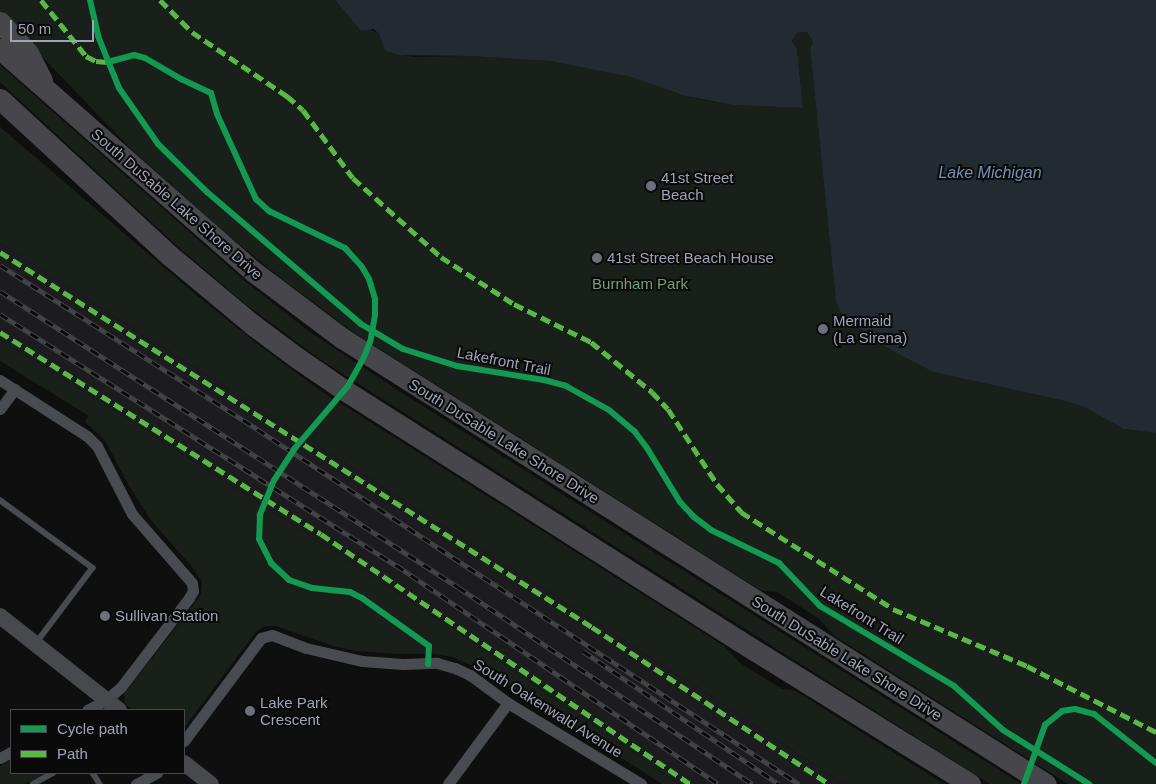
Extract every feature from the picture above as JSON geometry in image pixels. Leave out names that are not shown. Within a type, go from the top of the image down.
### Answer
[{"type":"highway","points":[[0,22],[28,53],[46,90]]},
{"type":"highway","name":"South DuSable Lake Shore Drive","points":[[0,48],[254,272],[335,333],[1046,784]]},
{"type":"highway","points":[[0,98],[169,255],[252,325],[303,362],[731,635],[970,784]]},
{"type":"highway","points":[[0,113],[24,120]]},
{"type":"street","points":[[0,380],[87,436],[97,446],[132,514],[192,583],[193,591],[189,598],[121,687],[106,700],[89,709]]},
{"type":"street","points":[[0,409],[15,389]]},
{"type":"street","points":[[0,616],[118,709]]},
{"type":"street","name":"South Oakenwald Avenue","points":[[185,740],[261,638],[268,635],[277,636],[306,648],[362,661],[403,664],[437,663],[470,675],[508,703],[641,784]]},
{"type":"street","points":[[448,784],[508,703]]},
{"type":"street","points":[[185,763],[211,784]]},
{"type":"street","points":[[136,784],[155,774]]},
{"type":"lane","points":[[0,500],[93,568],[36,644]]},
{"type":"lane","points":[[33,784],[52,774]]},
{"type":"shaded area","points":[[0,243],[696,686],[844,784],[679,784],[436,618],[141,427],[0,340]]},
{"type":"green space","name":"Burnham Park","points":[[0,0],[335,0],[361,31],[370,29],[379,34],[385,51],[414,57],[469,56],[550,61],[631,77],[684,96],[709,101],[735,105],[803,108],[797,49],[792,41],[797,33],[807,32],[813,42],[810,48],[836,302],[843,317],[891,350],[933,372],[1065,401],[1084,407],[1124,429],[1156,433],[1156,784],[1068,784],[835,636],[818,618],[777,592],[762,591],[353,332],[282,279],[228,235],[131,149],[0,13]]},
{"type":"green space","points":[[0,65],[246,282],[311,333],[399,391],[1021,784],[990,784],[321,360],[243,302],[175,244],[0,82]]},
{"type":"green space","points":[[0,127],[195,294],[261,347],[318,389],[724,646],[740,663],[782,689],[794,690],[944,784],[844,784],[696,686],[0,243]]},
{"type":"green space","points":[[0,340],[141,427],[436,618],[679,784],[662,784],[494,676],[453,657],[434,654],[357,651],[336,647],[276,626],[265,626],[256,632],[185,727],[185,709],[132,709],[125,704],[124,694],[197,600],[201,594],[202,582],[192,567],[150,519],[104,439],[85,422],[89,416],[0,361]]},
{"type":"green space","points":[[10,761],[10,774],[43,774],[25,784],[0,784],[0,766]]},
{"type":"water","name":"Lake Michigan","points":[[335,0],[1156,0],[1156,433],[1124,429],[1084,407],[1065,401],[933,372],[891,350],[843,317],[836,302],[810,48],[813,42],[807,32],[797,33],[792,41],[797,49],[803,108],[734,105],[685,96],[631,77],[550,61],[469,56],[400,55],[385,51],[379,34],[374,29],[361,31]]},
{"type":"railway","points":[[0,265],[257,429],[799,784]]},
{"type":"railway","points":[[0,291],[458,587],[752,784]]},
{"type":"railway","points":[[0,314],[396,565],[718,784]]},
{"type":"railway","points":[[583,651],[779,784]]},
{"type":"marked path","points":[[41,0],[86,56],[96,61],[108,62]]},
{"type":"marked path","points":[[160,0],[192,32],[287,96],[303,110],[353,178],[441,257],[514,304],[591,342],[652,392],[668,409],[717,484],[741,512],[893,609],[1027,666],[1156,732]]},
{"type":"marked path","points":[[0,252],[592,627],[829,784]]},
{"type":"marked path","points":[[0,332],[321,534],[690,784]]},
{"type":"cycle path","name":"Lakefront Trail","points":[[90,0],[98,36],[119,88],[158,144],[207,192],[361,324],[403,349],[457,366],[544,380],[566,386],[609,410],[635,432],[680,502],[694,517],[711,530],[779,563],[820,606],[954,686],[1003,730],[1089,784]]},
{"type":"cycle path","points":[[108,62],[134,55],[145,58],[181,79],[211,93],[217,114],[256,199],[269,211],[345,248],[362,267],[369,279],[375,299],[375,315],[370,342],[364,357],[348,386],[295,448],[274,480],[260,515],[259,539],[271,563],[289,580],[312,588],[350,592],[362,598],[429,646],[428,664]]},
{"type":"cycle path","points":[[1024,784],[1045,725],[1062,711],[1075,709],[1094,714],[1156,763]]},
{"type":"place","name":"41st Street Beach","points":[[651,186]]},
{"type":"place","name":"41st Street Beach House","points":[[597,258]]},
{"type":"place","name":"Mermaid (La Sirena)","points":[[823,329]]},
{"type":"place","name":"Sullivan Station","points":[[105,616]]},
{"type":"place","name":"Lake Park Crescent","points":[[250,711]]}]
